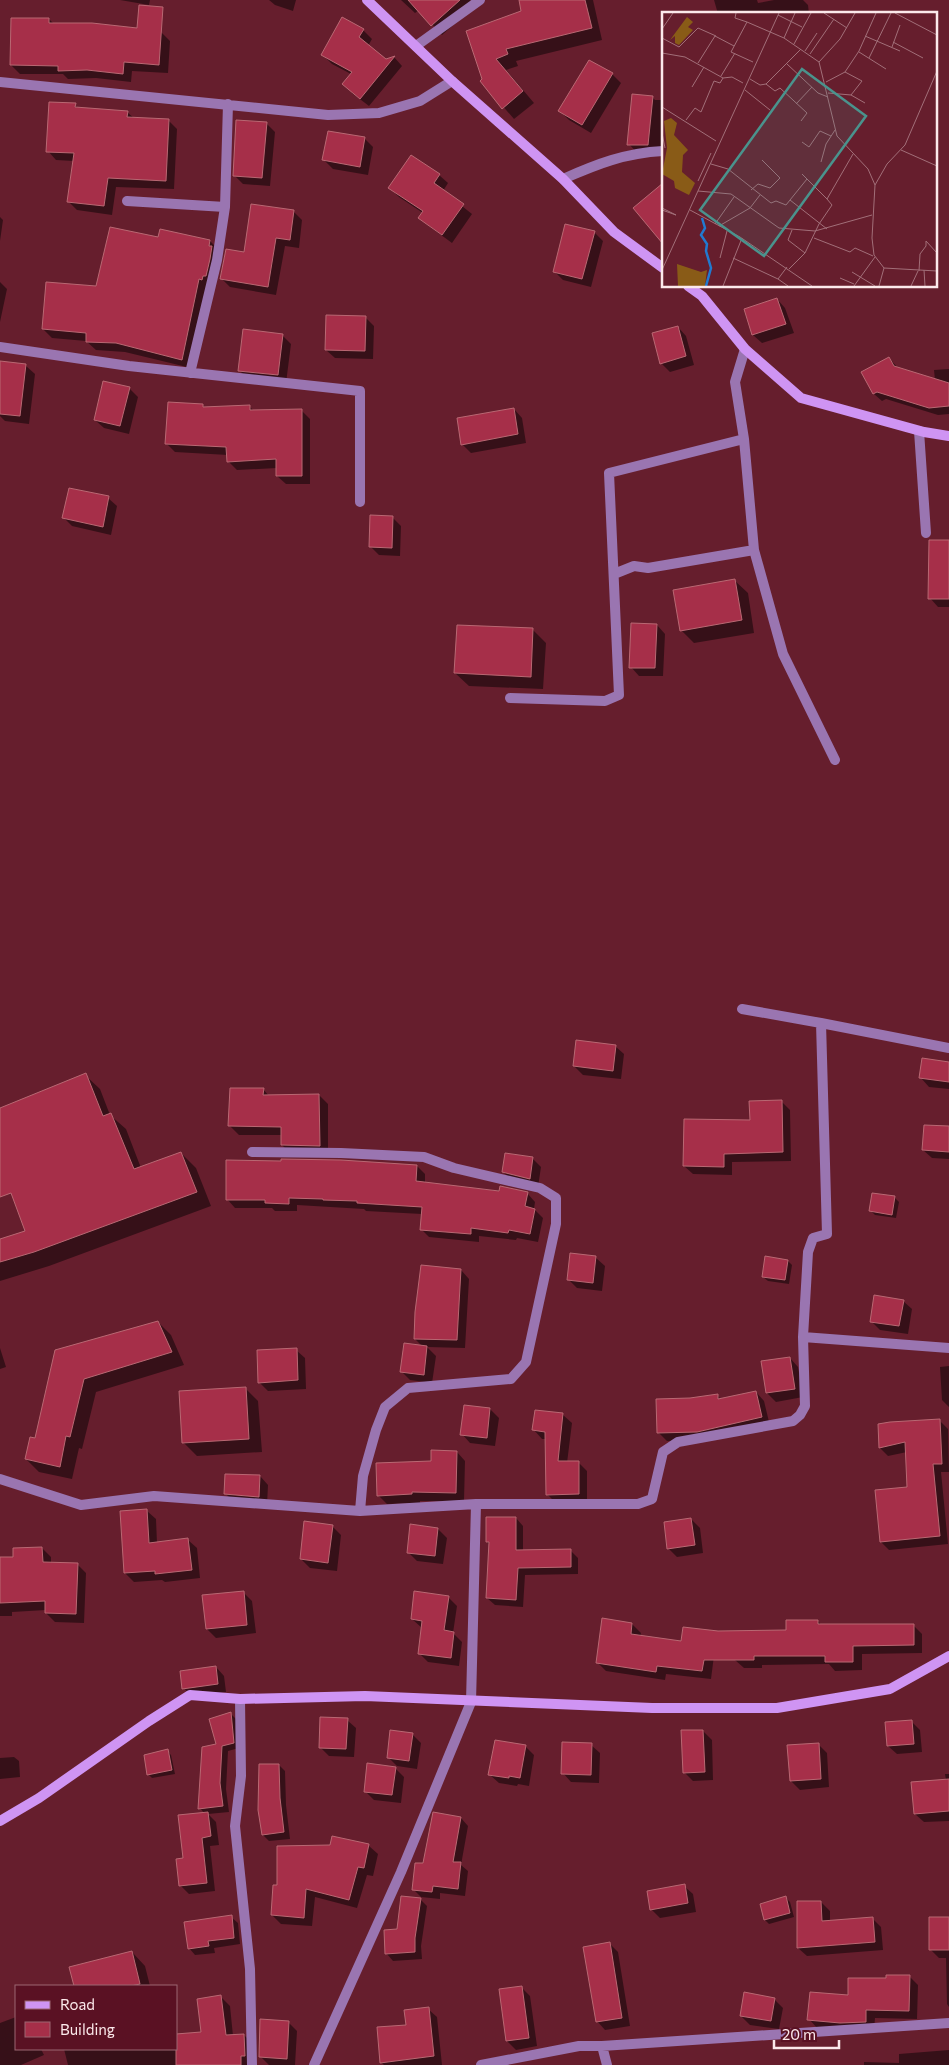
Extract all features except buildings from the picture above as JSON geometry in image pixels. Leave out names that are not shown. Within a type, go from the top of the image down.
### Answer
[{"type":"street","points":[[367,0],[452,81],[563,179],[614,232],[662,267]]},
{"type":"street","points":[[416,46],[480,0]]},
{"type":"street","points":[[0,82],[328,115],[379,113],[420,101],[452,81]]},
{"type":"street","points":[[190,373],[217,260],[225,207],[228,104]]},
{"type":"street","points":[[563,179],[609,160],[643,152],[662,151]]},
{"type":"street","points":[[127,201],[225,207]]},
{"type":"street","points":[[691,288],[702,296],[745,349],[801,398],[919,431],[949,436]]},
{"type":"street","points":[[0,347],[129,366],[360,392],[360,502]]},
{"type":"street","points":[[745,349],[735,382],[744,439],[754,550],[783,654],[835,760]]},
{"type":"street","points":[[919,431],[926,533]]},
{"type":"street","points":[[510,698],[605,701],[619,695],[609,473],[744,439]]},
{"type":"street","points":[[614,574],[634,566],[648,568],[754,550]]},
{"type":"street","points":[[742,1009],[821,1022],[949,1048]]},
{"type":"street","points":[[0,1479],[81,1505],[154,1496],[360,1511],[476,1504],[638,1504],[652,1499],[663,1452],[678,1442],[793,1421],[800,1415],[805,1406],[803,1337],[808,1252],[814,1238],[827,1234],[821,1022]]},
{"type":"street","points":[[252,1152],[342,1153],[424,1157],[454,1168],[540,1188],[556,1198],[556,1224],[526,1362],[511,1379],[408,1388],[385,1407],[376,1430],[363,1476],[360,1511]]},
{"type":"street","points":[[803,1337],[949,1348]]},
{"type":"street","points":[[314,2065],[401,1872],[471,1702],[476,1504]]},
{"type":"street","points":[[0,1821],[39,1798],[149,1721],[190,1695],[240,1699],[365,1696],[471,1702],[652,1708],[777,1708],[890,1689],[949,1656]]},
{"type":"street","points":[[240,1699],[242,1776],[235,1826],[250,1969],[252,2065]]},
{"type":"street","points":[[481,2065],[579,2046],[949,2023]]},
{"type":"street","points":[[602,2046],[606,2065]]}]
